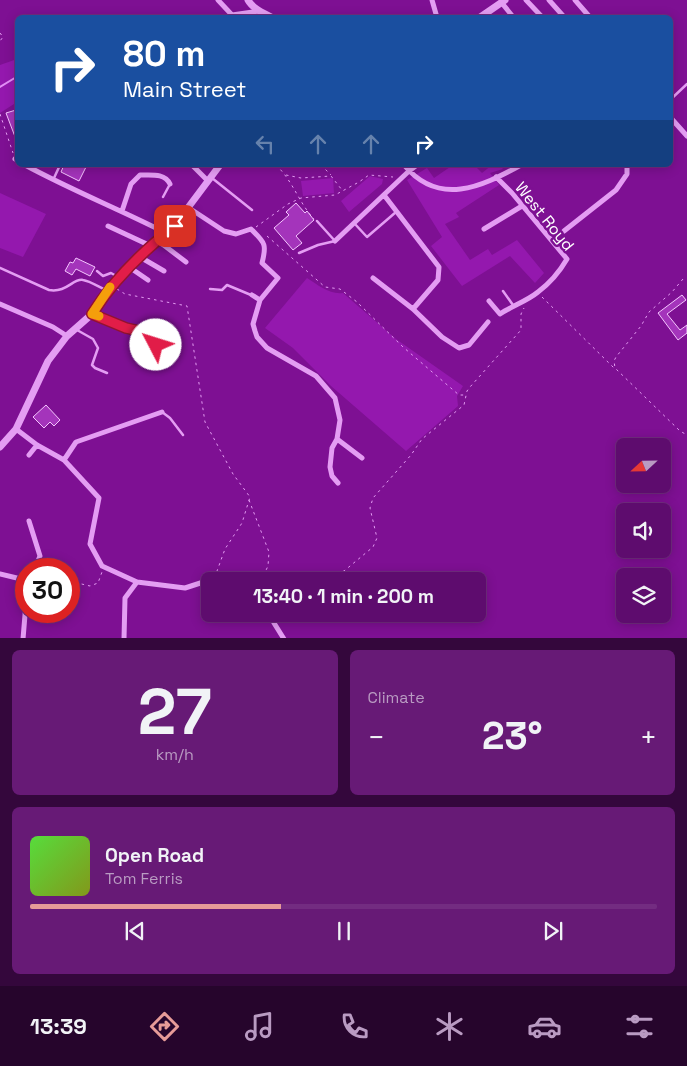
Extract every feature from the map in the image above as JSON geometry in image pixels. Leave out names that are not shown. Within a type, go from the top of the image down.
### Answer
[{"type":"street","points":[[218,0],[232,15],[260,10]]},
{"type":"street","points":[[248,0],[250,4],[268,15]]},
{"type":"street","points":[[432,0],[436,14]]},
{"type":"street","points":[[526,0],[540,15]]},
{"type":"street","points":[[549,0],[562,15]]},
{"type":"street","points":[[575,0],[588,15]]},
{"type":"street","points":[[483,15],[499,2],[511,15]]},
{"type":"street","points":[[673,120],[687,136]]},
{"type":"street","points":[[29,167],[53,180],[122,210],[166,233]]},
{"type":"street","points":[[195,167],[210,179]]},
{"type":"street","points":[[0,447],[16,429],[48,361],[67,336],[92,314],[119,277],[157,240],[175,226],[219,167]]},
{"type":"street","points":[[406,167],[430,186],[450,191],[475,186],[517,167]]},
{"type":"street","points":[[335,241],[415,167]]},
{"type":"street","points":[[564,232],[616,190],[627,174],[627,167]]},
{"type":"street","points":[[122,210],[131,184],[140,175],[163,176],[170,184]]},
{"type":"street","name":"West Royd","points":[[489,300],[500,314],[538,292],[562,269],[568,259],[496,177]]},
{"type":"street","points":[[384,195],[439,267],[438,280],[413,309]]},
{"type":"street","points":[[484,229],[522,206]]},
{"type":"street","points":[[189,208],[224,231],[236,234],[251,229],[265,244],[266,250],[262,263],[278,278],[260,300],[253,324],[258,337],[267,348],[316,376],[334,398],[340,420],[337,439],[332,448],[330,467],[332,476],[338,483]]},
{"type":"street","points":[[108,226],[151,246]]},
{"type":"street","points":[[157,240],[186,262]]},
{"type":"street","points":[[140,257],[164,271]]},
{"type":"street","points":[[129,267],[148,280]]},
{"type":"street","points":[[373,278],[413,309],[442,337],[460,348],[468,345],[488,322]]},
{"type":"street","points":[[252,296],[260,300]]},
{"type":"street","points":[[0,304],[67,336]]},
{"type":"street","points":[[92,314],[126,328],[153,334],[156,345]]},
{"type":"street","points":[[64,460],[76,442],[162,412]]},
{"type":"street","points":[[16,429],[37,445],[64,460],[98,498],[90,544],[102,566],[137,582],[185,588],[201,583]]},
{"type":"street","points":[[337,439],[362,458]]},
{"type":"street","points":[[29,455],[37,445]]},
{"type":"street","points":[[29,520],[39,558]]},
{"type":"street","points":[[0,574],[15,578]]},
{"type":"street","points":[[124,638],[125,598],[137,582]]},
{"type":"street","points":[[273,622],[284,638]]},
{"type":"street","points":[[23,638],[24,623]]},
{"type":"lane","points":[[673,97],[687,84]]},
{"type":"lane","points":[[53,180],[59,167]]},
{"type":"lane","points":[[210,179],[252,210]]},
{"type":"lane","points":[[163,197],[170,184]]},
{"type":"lane","points":[[354,223],[367,237],[397,211]]},
{"type":"lane","points":[[299,253],[318,245],[335,241],[317,221]]},
{"type":"lane","points":[[0,268],[49,290],[58,292],[76,281],[82,280],[110,288]]},
{"type":"lane","points":[[97,271],[104,276],[111,273],[119,277]]},
{"type":"lane","points":[[210,289],[222,290],[227,285],[252,296]]},
{"type":"lane","points":[[503,290],[513,305]]},
{"type":"lane","points":[[76,329],[93,339],[98,348],[92,364],[95,368],[106,373]]},
{"type":"lane","points":[[156,345],[162,366]]},
{"type":"lane","points":[[162,412],[170,418],[183,435]]},
{"type":"path","points":[[0,33],[3,37],[0,41]]},
{"type":"path","points":[[0,114],[15,157]]},
{"type":"path","points":[[278,167],[286,175],[301,198],[306,210],[317,221]]},
{"type":"path","points":[[323,167],[342,191]]},
{"type":"path","points":[[286,175],[301,178],[331,176]]},
{"type":"path","points":[[251,229],[288,204],[301,198],[335,195],[370,175],[395,178],[400,181]]},
{"type":"path","points":[[263,233],[325,287],[340,289],[458,395],[466,394]]},
{"type":"path","points":[[288,256],[299,253]]},
{"type":"path","points":[[615,368],[614,361],[616,357],[641,326],[649,312],[672,292],[683,279]]},
{"type":"path","points":[[110,288],[125,294],[187,306],[205,422],[233,474],[250,497],[249,500],[269,552],[268,566],[265,572]]},
{"type":"path","points":[[538,292],[680,431],[687,435]]},
{"type":"path","points":[[341,572],[373,547],[377,538],[370,508],[372,498],[411,455],[422,439],[464,405],[466,394],[470,387],[521,330],[521,314],[528,298]]},
{"type":"path","points":[[217,572],[225,549],[242,523],[249,500]]},
{"type":"path","points":[[80,584],[90,586],[98,583],[102,576],[102,566]]},
{"type":"shaded area","points":[[15,60],[15,104],[0,113],[0,65]]},
{"type":"shaded area","points":[[450,167],[476,167],[482,173],[490,167],[501,167],[503,169],[490,173],[499,185],[456,213],[459,217],[445,224],[470,260],[488,249],[492,255],[517,240],[544,273],[535,283],[510,256],[462,286],[431,246],[442,237],[407,180],[427,168],[434,178]]},
{"type":"shaded area","points":[[370,176],[383,179],[382,184],[349,212],[341,201]]},
{"type":"shaded area","points":[[333,178],[334,193],[303,196],[301,181]]},
{"type":"shaded area","points":[[0,193],[46,214],[23,257],[0,248]]},
{"type":"shaded area","points":[[307,278],[329,291],[343,293],[396,339],[463,386],[457,396],[458,406],[406,451],[331,386],[293,348],[265,328]]},
{"type":"building","points":[[15,110],[15,137],[6,113]]},
{"type":"building","points":[[63,167],[86,167],[79,181],[61,172]]},
{"type":"building","points":[[296,203],[305,213],[307,211],[314,220],[296,236],[302,243],[293,250],[274,228],[289,215],[286,212]]},
{"type":"building","points":[[76,258],[95,267],[90,276],[76,269],[72,275],[65,271],[70,262],[73,263]]},
{"type":"building","points":[[682,295],[686,300],[667,314],[680,330],[687,325],[687,333],[678,340],[658,313]]},
{"type":"building","points":[[46,405],[60,420],[54,426],[50,422],[44,428],[33,417]]},
{"type":"waterway","points":[[0,87],[15,78]]},
{"type":"slow traffic","points":[[99,316],[92,314],[110,287]]},
{"type":"route","points":[[156,345],[153,334],[126,328],[92,314],[107,291],[129,267],[157,240],[175,226]]}]
